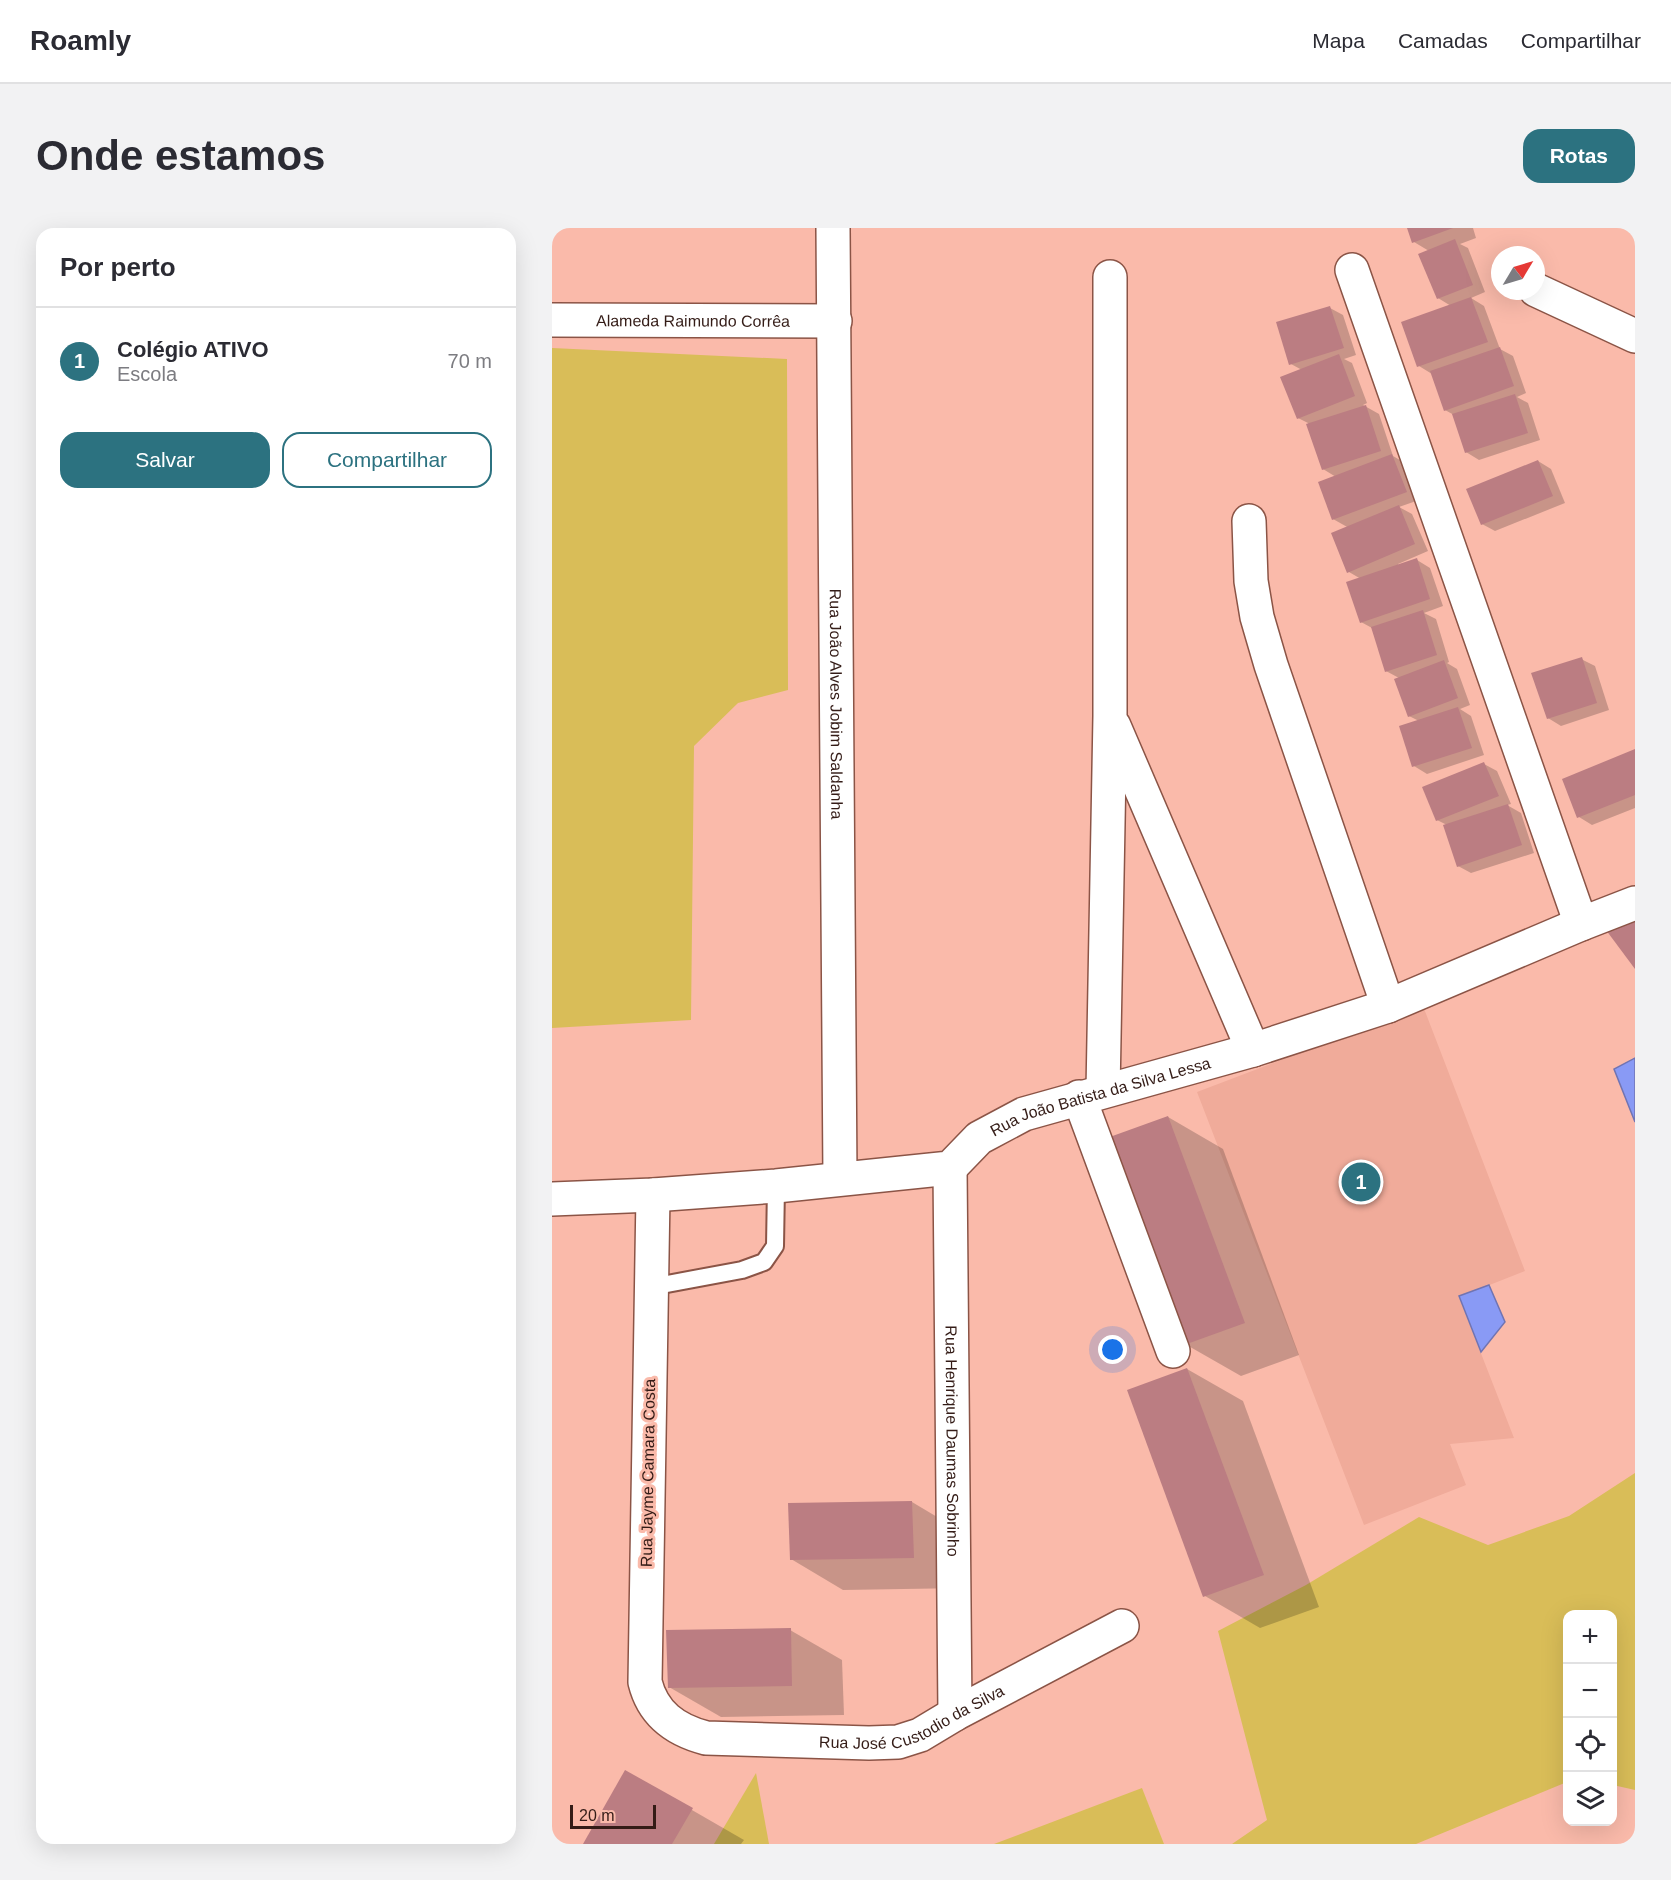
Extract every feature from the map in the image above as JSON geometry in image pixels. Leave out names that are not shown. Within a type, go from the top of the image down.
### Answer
[{"type":"street","name":"Rua João Alves Jobim Saldanha","points":[[833,228],[840,1178]]},
{"type":"street","points":[[1352,270],[1581,924]]},
{"type":"street","points":[[1110,277],[1110,716],[1091,1094],[1173,1351]]},
{"type":"street","points":[[1545,294],[1635,336]]},
{"type":"street","name":"Alameda Raimundo Corrêa","points":[[552,320],[835,321]]},
{"type":"street","points":[[1249,521],[1251,581],[1260,627],[1388,1006]]},
{"type":"street","points":[[1110,716],[1253,1050]]},
{"type":"street","name":"Rua João Batista da Silva Lessa","points":[[950,1168],[979,1138],[1024,1114],[1253,1050],[1388,1006],[1635,903]]},
{"type":"street","points":[[552,1199],[653,1196],[950,1168]]},
{"type":"street","name":"Rua Henrique Daumas Sobrinho","points":[[950,1168],[955,1714]]},
{"type":"street","name":"Rua Jayme Camara Costa","points":[[653,1196],[645,1682],[648,1697],[658,1710],[686,1733]]},
{"type":"street","name":"Rua José Custodio da Silva","points":[[686,1733],[706,1738],[898,1742],[920,1735],[955,1714],[1122,1626]]},
{"type":"lane","points":[[651,1287],[742,1270],[764,1262],[776,1246],[776,1186]]},
{"type":"shaded area","points":[[552,348],[787,359],[788,690],[738,703],[694,746],[691,1020],[552,1028]]},
{"type":"shaded area","points":[[1423,1006],[1525,1271],[1459,1297],[1514,1438],[1450,1444],[1466,1485],[1364,1525],[1197,1092]]},
{"type":"shaded area","points":[[1635,1473],[1635,1790],[1617,1786],[1617,1610],[1563,1610],[1563,1784],[1416,1844],[1232,1844],[1267,1820],[1218,1631],[1306,1585],[1419,1517],[1488,1545],[1569,1516]]},
{"type":"shaded area","points":[[756,1773],[769,1844],[714,1844]]},
{"type":"shaded area","points":[[1142,1788],[1164,1844],[994,1844]]},
{"type":"water","points":[[1635,1058],[1635,1122],[1614,1069]]},
{"type":"water","points":[[1489,1285],[1505,1322],[1481,1352],[1459,1296]]},
{"type":"building","points":[[1407,228],[1453,228],[1412,243]]},
{"type":"building","points":[[1455,239],[1473,285],[1437,299],[1418,254]]},
{"type":"building","points":[[1471,297],[1488,342],[1417,367],[1401,322]]},
{"type":"building","points":[[1330,306],[1344,348],[1289,365],[1276,322]]},
{"type":"building","points":[[1500,347],[1514,386],[1444,411],[1430,371]]},
{"type":"building","points":[[1339,354],[1355,396],[1297,419],[1280,377]]},
{"type":"building","points":[[1515,394],[1528,433],[1465,453],[1452,414]]},
{"type":"building","points":[[1366,405],[1381,451],[1322,470],[1306,424]]},
{"type":"building","points":[[1392,454],[1407,492],[1332,520],[1318,482]]},
{"type":"building","points":[[1538,460],[1553,496],[1481,525],[1466,489]]},
{"type":"building","points":[[1399,505],[1415,544],[1347,573],[1331,533]]},
{"type":"building","points":[[1417,558],[1430,599],[1360,623],[1346,582]]},
{"type":"building","points":[[1423,610],[1437,655],[1385,672],[1371,627]]},
{"type":"building","points":[[1582,657],[1597,703],[1547,719],[1531,673]]},
{"type":"building","points":[[1444,660],[1458,698],[1408,717],[1394,679]]},
{"type":"building","points":[[1458,707],[1472,748],[1412,767],[1399,726]]},
{"type":"building","points":[[1635,749],[1635,795],[1577,818],[1562,779]]},
{"type":"building","points":[[1484,762],[1499,796],[1436,821],[1422,787]]},
{"type":"building","points":[[1508,804],[1522,845],[1457,867],[1443,825]]},
{"type":"building","points":[[1635,918],[1635,969],[1606,930]]},
{"type":"building","points":[[1168,1116],[1245,1323],[1184,1345],[1107,1138]]},
{"type":"building","points":[[1187,1368],[1264,1575],[1203,1597],[1127,1390]]},
{"type":"building","points":[[912,1501],[914,1558],[790,1560],[788,1503]]},
{"type":"building","points":[[791,1628],[792,1686],[668,1688],[666,1630]]},
{"type":"building","points":[[625,1770],[693,1808],[672,1844],[583,1844]]},
{"type":"place","name":"Colégio ATIVO","points":[[1361,1182]]}]
